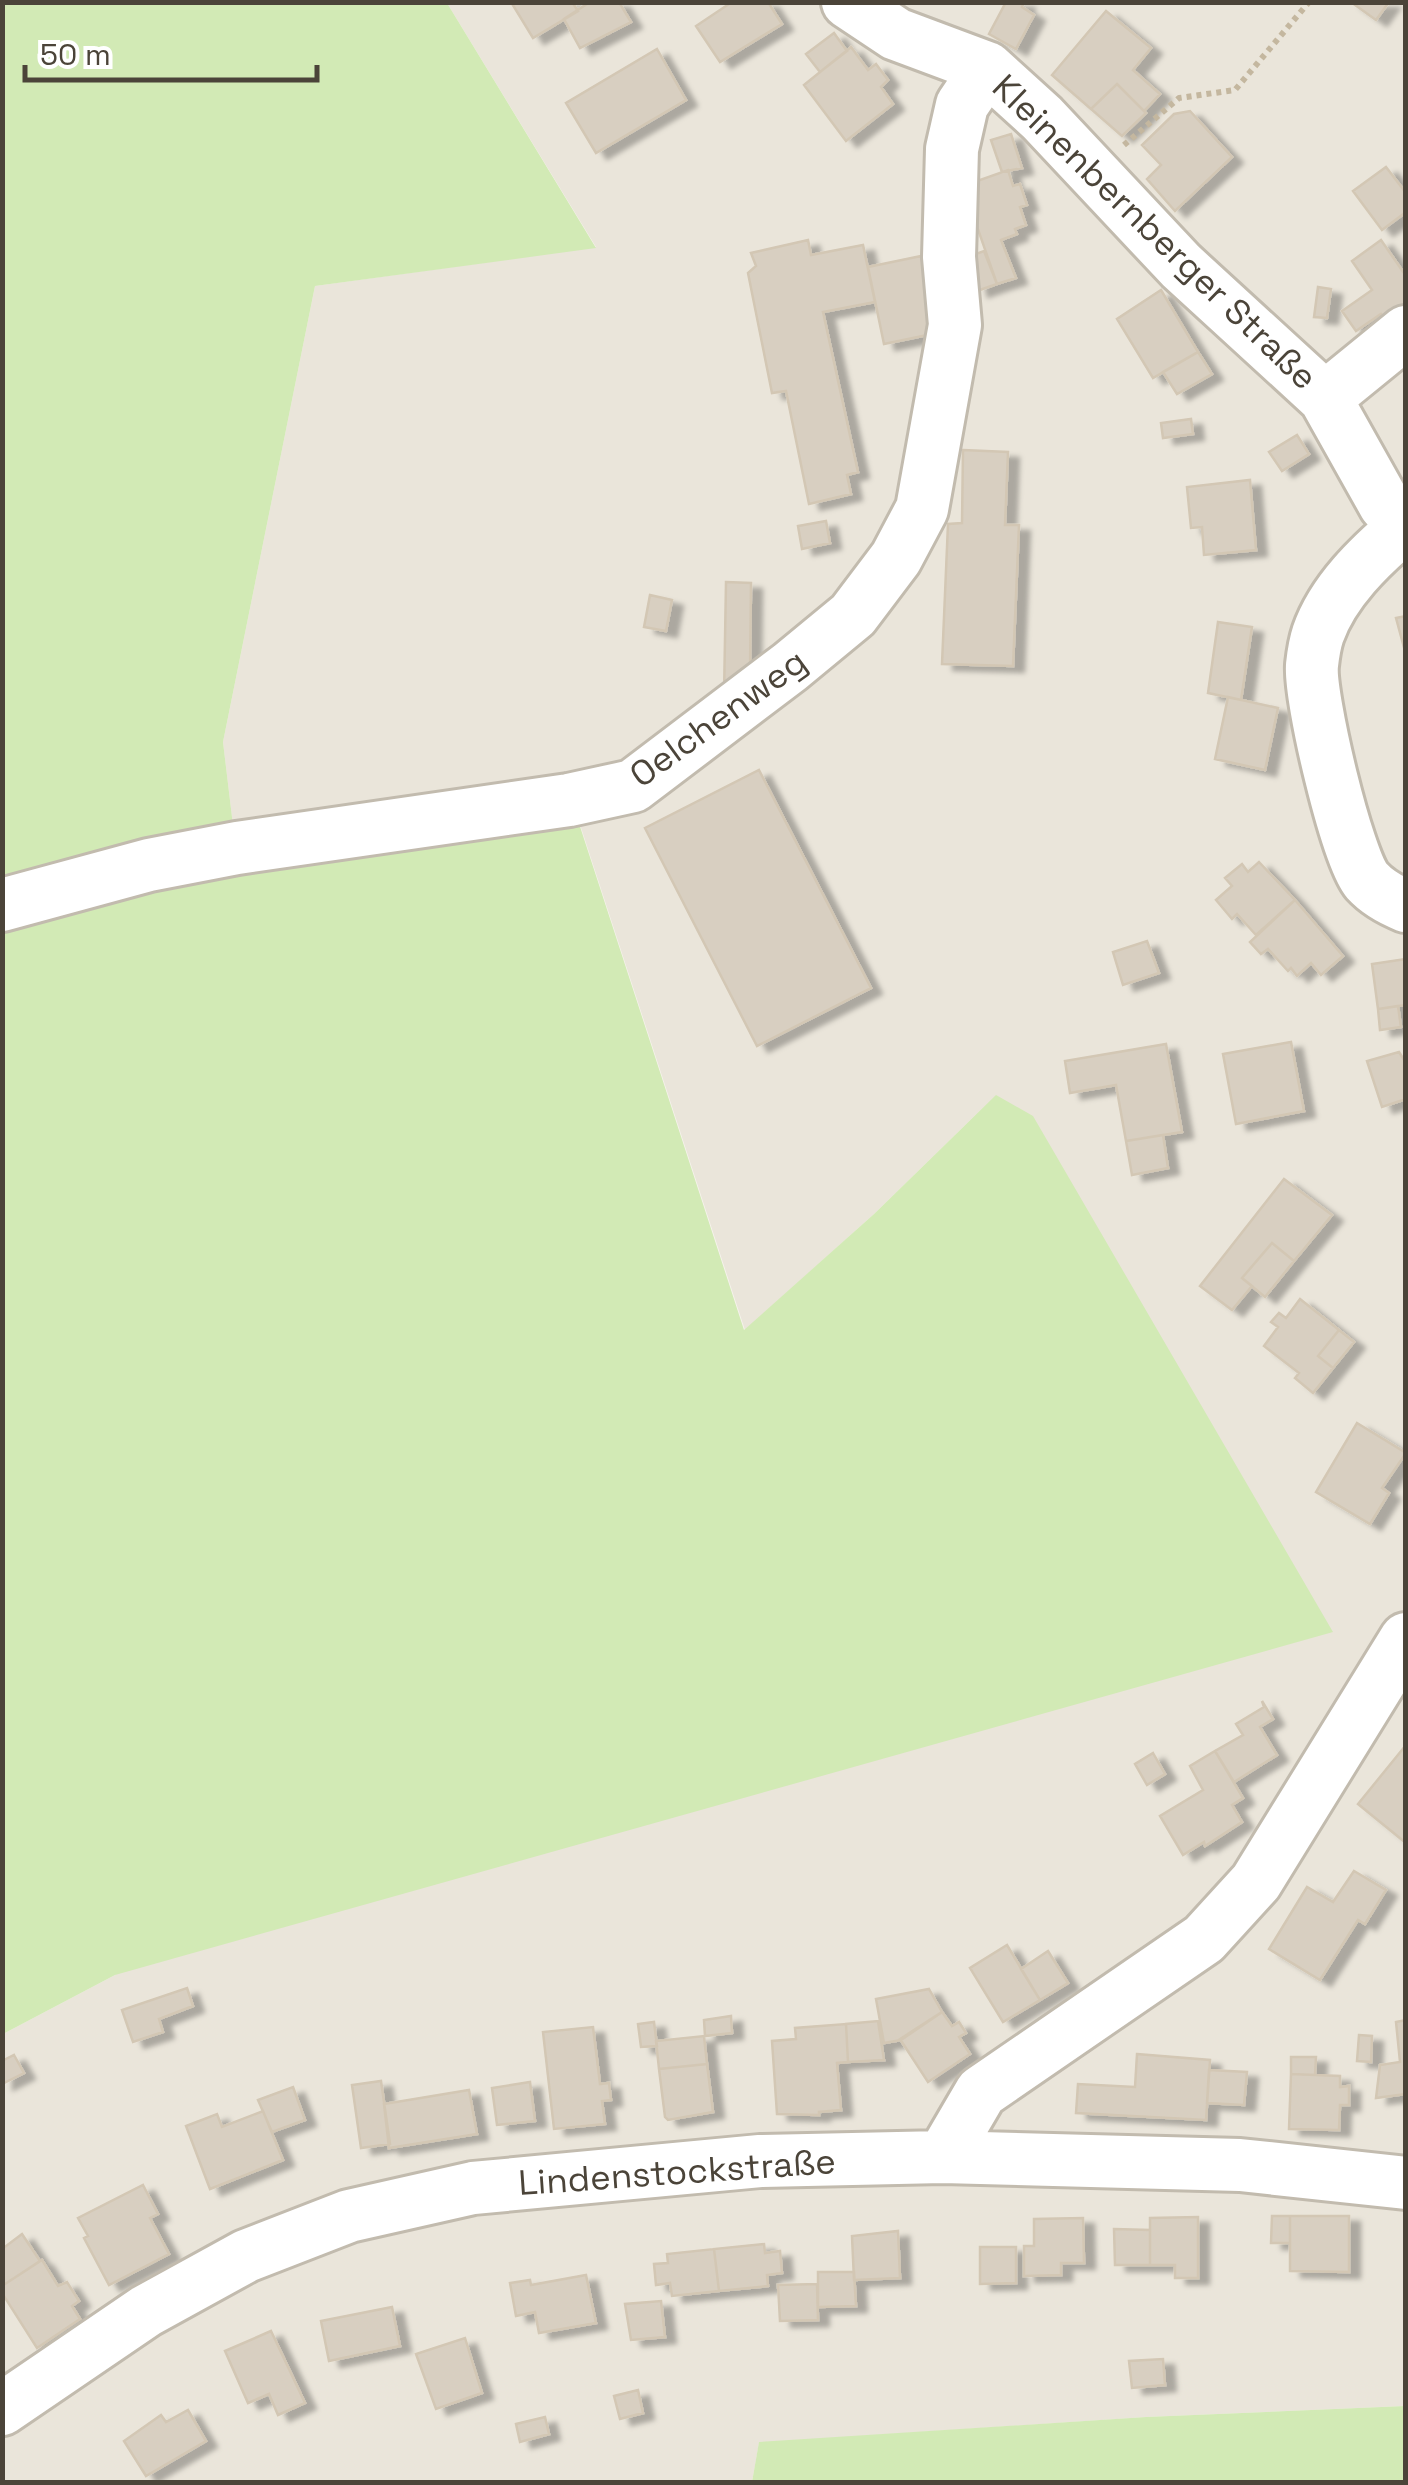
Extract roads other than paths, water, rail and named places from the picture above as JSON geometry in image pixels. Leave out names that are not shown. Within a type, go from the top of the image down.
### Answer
[{"type":"street","name":"Kleinenbernberger Straße","points":[[848,2],[896,34],[987,68],[1042,118],[1181,266],[1325,398],[1385,504],[1405,527]]},
{"type":"street","name":"Oelchenweg","points":[[2,905],[148,865],[237,848],[550,803],[633,786],[853,615],[896,558],[922,509],[955,325],[949,257],[952,149],[962,105],[987,68]]},
{"type":"street","points":[[1325,398],[1406,332]]},
{"type":"street","points":[[1405,527],[1370,556],[1336,600],[1318,634],[1311,668],[1348,840],[1365,879],[1386,897],[1406,906]]},
{"type":"street","points":[[943,2158],[981,2092],[1204,1939],[1256,1882],[1406,1639]]},
{"type":"street","name":"Lindenstockstraße","points":[[2,2409],[146,2310],[246,2256],[349,2216],[473,2188],[760,2161],[943,2158],[1240,2165],[1406,2183]]}]
